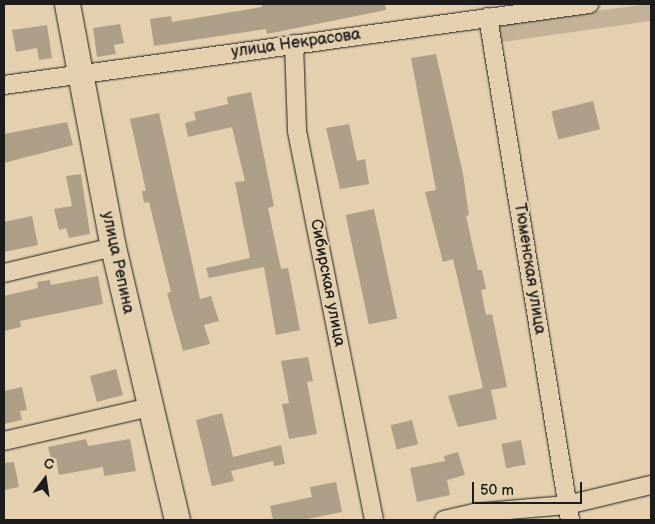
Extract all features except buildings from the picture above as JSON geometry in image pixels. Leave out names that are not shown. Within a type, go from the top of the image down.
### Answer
[{"type":"street","name":"улица Репина","points":[[67,4],[113,247],[177,520]]},
{"type":"street","name":"улица Некрасова","points":[[4,85],[589,4]]},
{"type":"street","name":"Тюменская улица","points":[[488,17],[569,513]]},
{"type":"street","name":"Сибирская улица","points":[[294,44],[297,131],[374,520]]},
{"type":"street","points":[[4,273],[113,247]]},
{"type":"street","points":[[4,441],[150,407]]},
{"type":"street","points":[[444,520],[474,513],[569,513],[651,486]]},
{"type":"shaded area","points":[[651,4],[651,21],[496,43],[495,23]]}]
